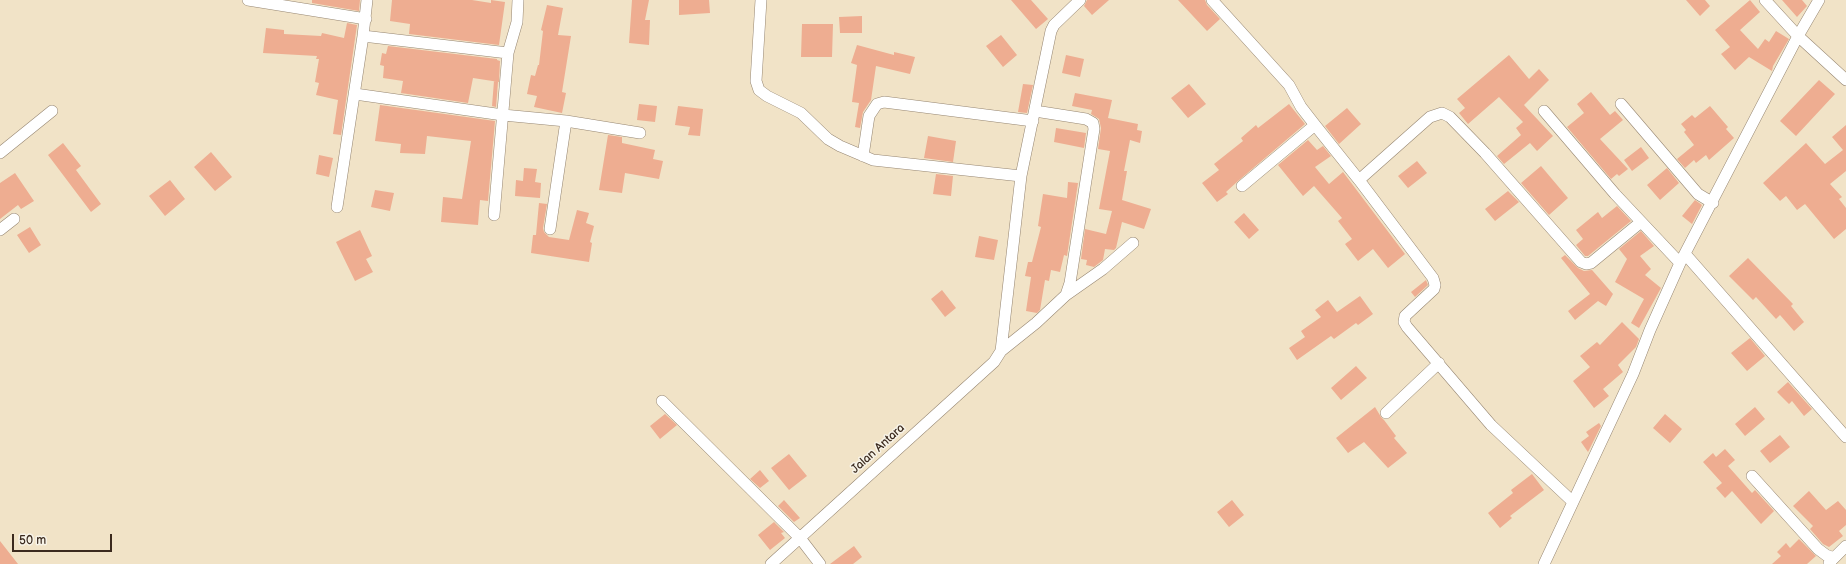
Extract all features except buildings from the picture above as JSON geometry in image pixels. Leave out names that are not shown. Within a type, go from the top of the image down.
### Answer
[{"type":"street","points":[[248,0],[366,19]]},
{"type":"street","points":[[337,207],[364,36],[367,0]]},
{"type":"street","points":[[494,215],[508,53],[517,22],[518,0]]},
{"type":"street","points":[[761,0],[756,81],[759,90],[767,96],[801,113],[834,143],[872,160],[1021,176]]},
{"type":"street","points":[[1001,351],[1021,176],[1052,30],[1054,24],[1080,0]]},
{"type":"street","points":[[1212,0],[1289,86],[1301,107],[1434,278],[1436,285],[1434,290],[1406,316],[1404,322],[1491,425],[1573,502]]},
{"type":"street","points":[[1765,0],[1798,36],[1846,80]]},
{"type":"street","points":[[1544,564],[1633,374],[1650,330],[1683,259],[1713,204],[1798,36],[1819,0]]},
{"type":"street","points":[[364,36],[508,53]]},
{"type":"street","points":[[355,94],[503,115],[566,121],[640,133]]},
{"type":"street","points":[[862,156],[869,116],[877,104],[884,102],[1034,116],[1086,119],[1093,123],[1094,129],[1070,283],[1066,295]]},
{"type":"street","points":[[1621,104],[1698,194],[1713,204]]},
{"type":"street","points":[[0,153],[52,111]]},
{"type":"street","points":[[1544,111],[1641,222],[1683,259],[1846,437]]},
{"type":"street","points":[[1359,180],[1430,117],[1442,113],[1450,117],[1485,153],[1581,262],[1586,264],[1591,263],[1641,222]]},
{"type":"street","points":[[550,229],[566,121]]},
{"type":"street","points":[[1242,186],[1315,125]]},
{"type":"street","points":[[0,230],[14,219]]},
{"type":"street","name":"Jalan Antara","points":[[770,564],[988,367],[1001,351],[1066,295],[1103,269],[1133,244]]},
{"type":"street","points":[[1386,413],[1438,363]]},
{"type":"street","points":[[662,401],[800,538],[820,564]]},
{"type":"street","points":[[1752,476],[1818,549],[1831,561],[1846,546]]}]
